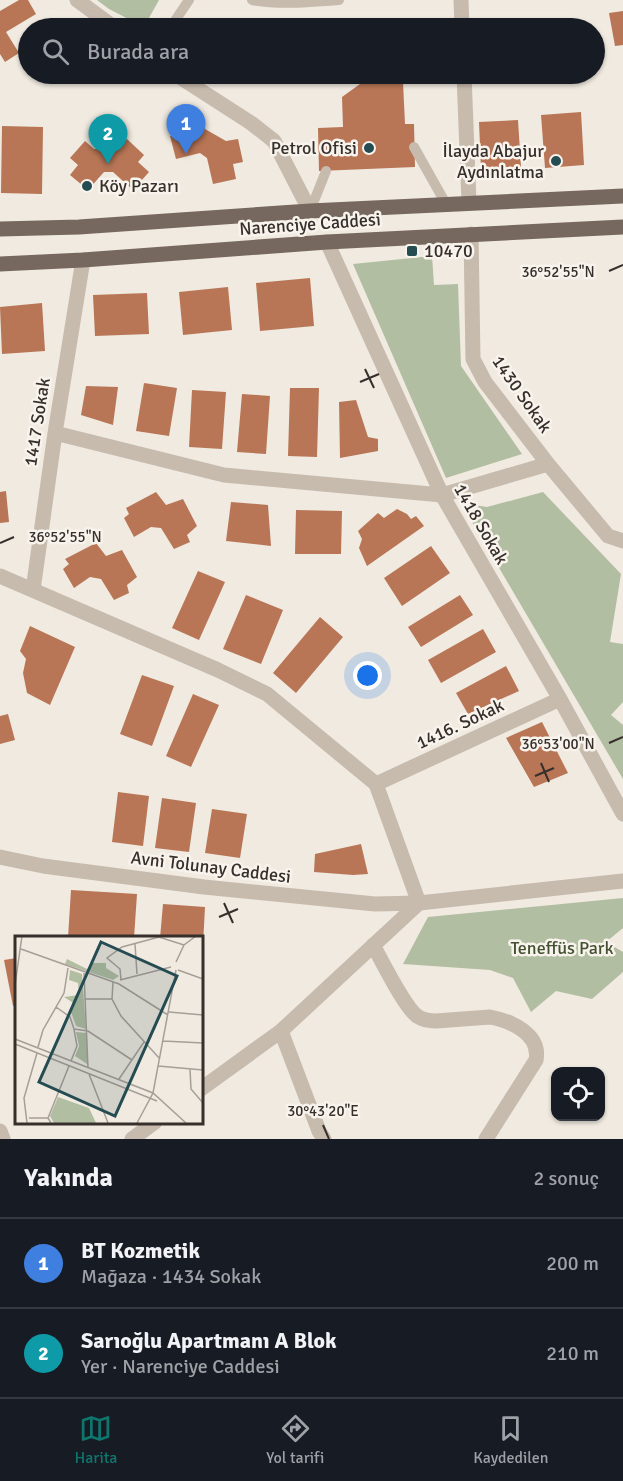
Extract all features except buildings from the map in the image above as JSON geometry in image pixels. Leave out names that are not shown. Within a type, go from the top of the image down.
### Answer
[{"type":"main road","name":"Narenciye Caddesi","points":[[0,229],[79,227],[310,211],[623,195]]},
{"type":"main road","name":"Narenciye Caddesi","points":[[0,264],[327,242],[623,227]]},
{"type":"street","points":[[77,0],[101,18]]},
{"type":"street","points":[[461,0],[462,18]]},
{"type":"street","points":[[191,84],[251,123],[274,141],[310,211]]},
{"type":"street","points":[[464,84],[469,203]]},
{"type":"street","name":"1430 Sokak","points":[[471,234],[473,359],[485,382],[548,464],[608,536],[623,541]]},
{"type":"street","name":"1418 Sokak","points":[[327,242],[442,495],[560,699],[623,814]]},
{"type":"street","name":"1417 Sokak","points":[[33,590],[83,260]]},
{"type":"street","points":[[55,433],[224,475],[442,495],[548,464]]},
{"type":"street","points":[[0,576],[218,670],[267,694],[376,784],[419,903],[280,1031],[202,1088]]},
{"type":"street","name":"1416. Sokak","points":[[376,784],[560,699]]},
{"type":"street","name":"Avni Tolunay Caddesi","points":[[0,857],[43,866],[204,887],[375,904],[419,903],[623,881]]},
{"type":"street","points":[[373,945],[407,1004],[416,1015],[436,1022],[490,1017],[518,1027],[533,1041],[537,1053],[536,1060],[486,1139]]},
{"type":"street","points":[[280,1031],[324,1139]]},
{"type":"street","points":[[132,1139],[152,1124]]},
{"type":"street","points":[[0,1131],[3,1139]]},
{"type":"lane","points":[[177,18],[189,0]]},
{"type":"lane","points":[[252,0],[308,2],[339,0]]},
{"type":"lane","points":[[414,147],[446,204]]},
{"type":"lane","points":[[310,211],[326,171]]},
{"type":"green space","points":[[97,0],[159,0],[149,18],[126,18]]},
{"type":"green space","points":[[432,256],[434,285],[458,284],[461,366],[522,454],[446,478],[353,264]]},
{"type":"green space","points":[[543,492],[621,574],[610,642],[623,644],[623,702],[611,715],[623,725],[623,779],[461,503],[487,507]]},
{"type":"green space","name":"Teneffüs Park","points":[[623,898],[623,928],[606,942],[623,952],[623,972],[592,999],[556,991],[531,1012],[513,978],[490,970],[403,964],[428,917]]},
{"type":"place","name":"Petrol Ofisi","points":[[369,148]]},
{"type":"place","name":"BT Kozmetik","points":[[186,154]]},
{"type":"place","name":"İlayda Abajur Aydınlatma","points":[[556,161]]},
{"type":"place","name":"Sarıoğlu Apartmanı A Blok","points":[[108,164]]},
{"type":"place","name":"Köy Pazarı","points":[[87,186]]},
{"type":"place","name":"10470","points":[[412,251]]}]
